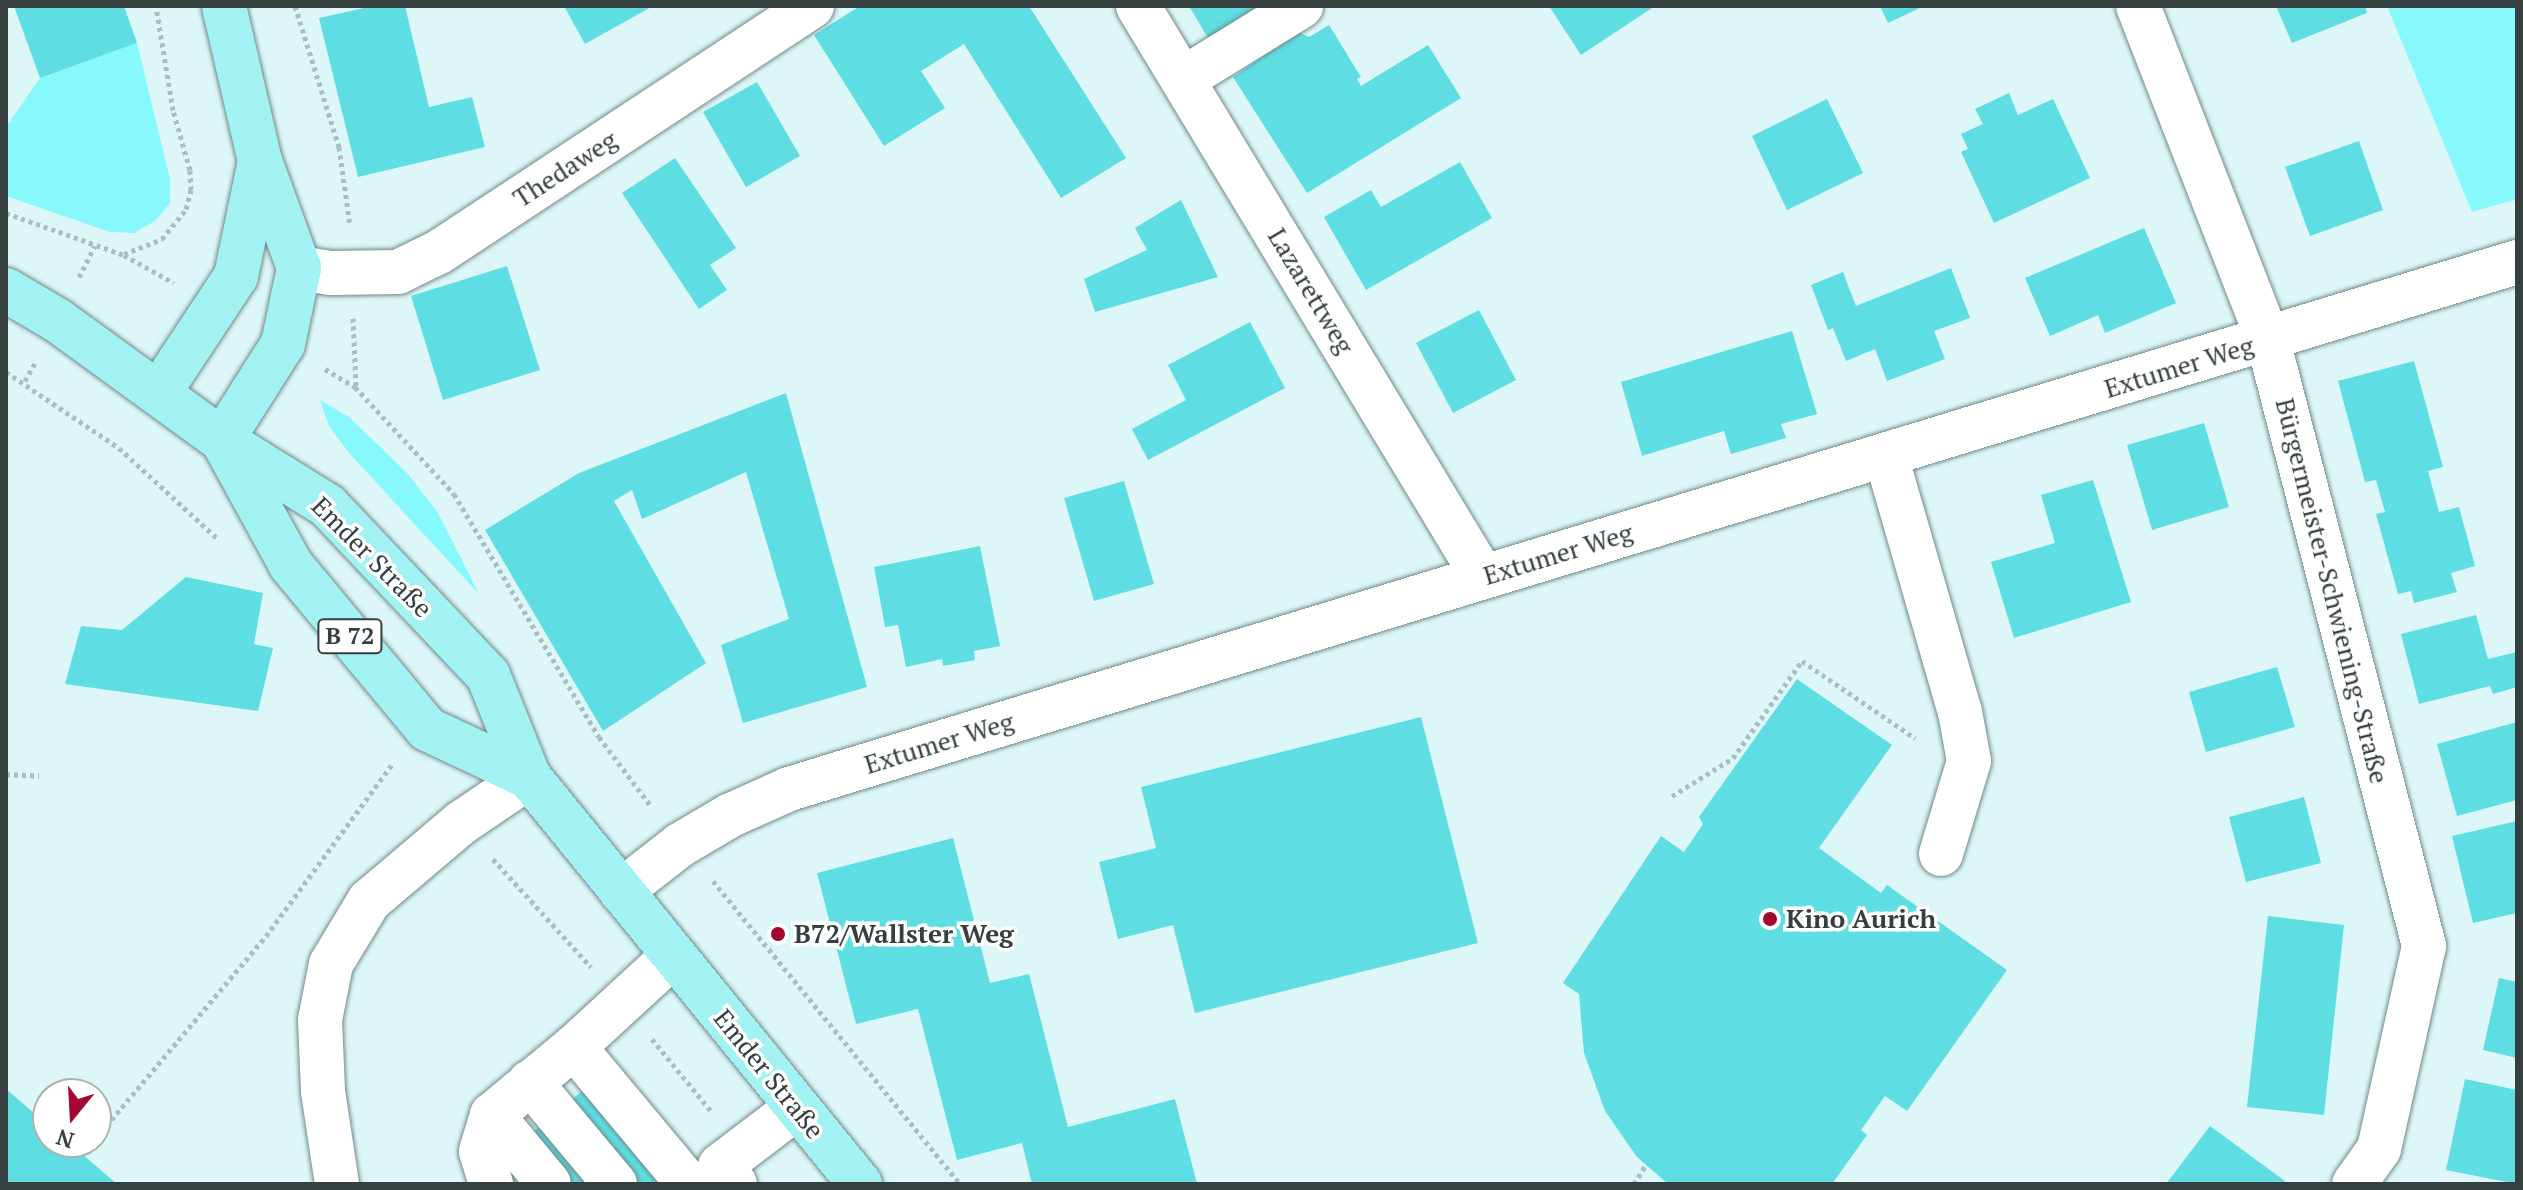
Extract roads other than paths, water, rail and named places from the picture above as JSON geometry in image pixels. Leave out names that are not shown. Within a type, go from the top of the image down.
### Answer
[{"type":"main road","points":[[222,440],[283,344],[299,268],[260,161],[224,6]]},
{"type":"main road","points":[[160,391],[236,276],[260,161]]},
{"type":"main road","name":"B 72","points":[[6,290],[57,320],[160,391],[222,440]]},
{"type":"main road","name":"Emder Straße","points":[[222,440],[291,565],[427,729],[529,777]]},
{"type":"main road","name":"Emder Straße","points":[[222,440],[328,506],[488,675],[529,777],[860,1184]]},
{"type":"street","name":"Thedaweg","points":[[299,268],[398,272],[439,252],[812,6]]},
{"type":"street","name":"Lazarettweg","points":[[1138,6],[1483,577]]},
{"type":"street","points":[[1183,79],[1301,6]]},
{"type":"street","name":"Bürgermeister-Schwiening-Straße","points":[[2138,6],[2268,340],[2424,946],[2379,1149],[2354,1184]]},
{"type":"street","name":"Extumer Weg","points":[[621,891],[680,845],[731,815],[789,789],[2517,262]]},
{"type":"street","points":[[1886,456],[1960,712],[1969,761],[1941,854]]},
{"type":"street","points":[[337,1184],[323,1091],[320,1020],[331,964],[369,901],[461,823],[529,777]]},
{"type":"street","points":[[491,1184],[481,1151],[492,1115],[574,1047],[673,956]]},
{"type":"street","points":[[574,1047],[710,1180],[796,1108]]},
{"type":"street","points":[[530,1082],[615,1184]]},
{"type":"street","points":[[492,1115],[549,1184]]},
{"type":"place","name":"Kino Aurich","points":[[1770,919]]},
{"type":"place","name":"B72/Wallster Weg","points":[[778,934]]}]
